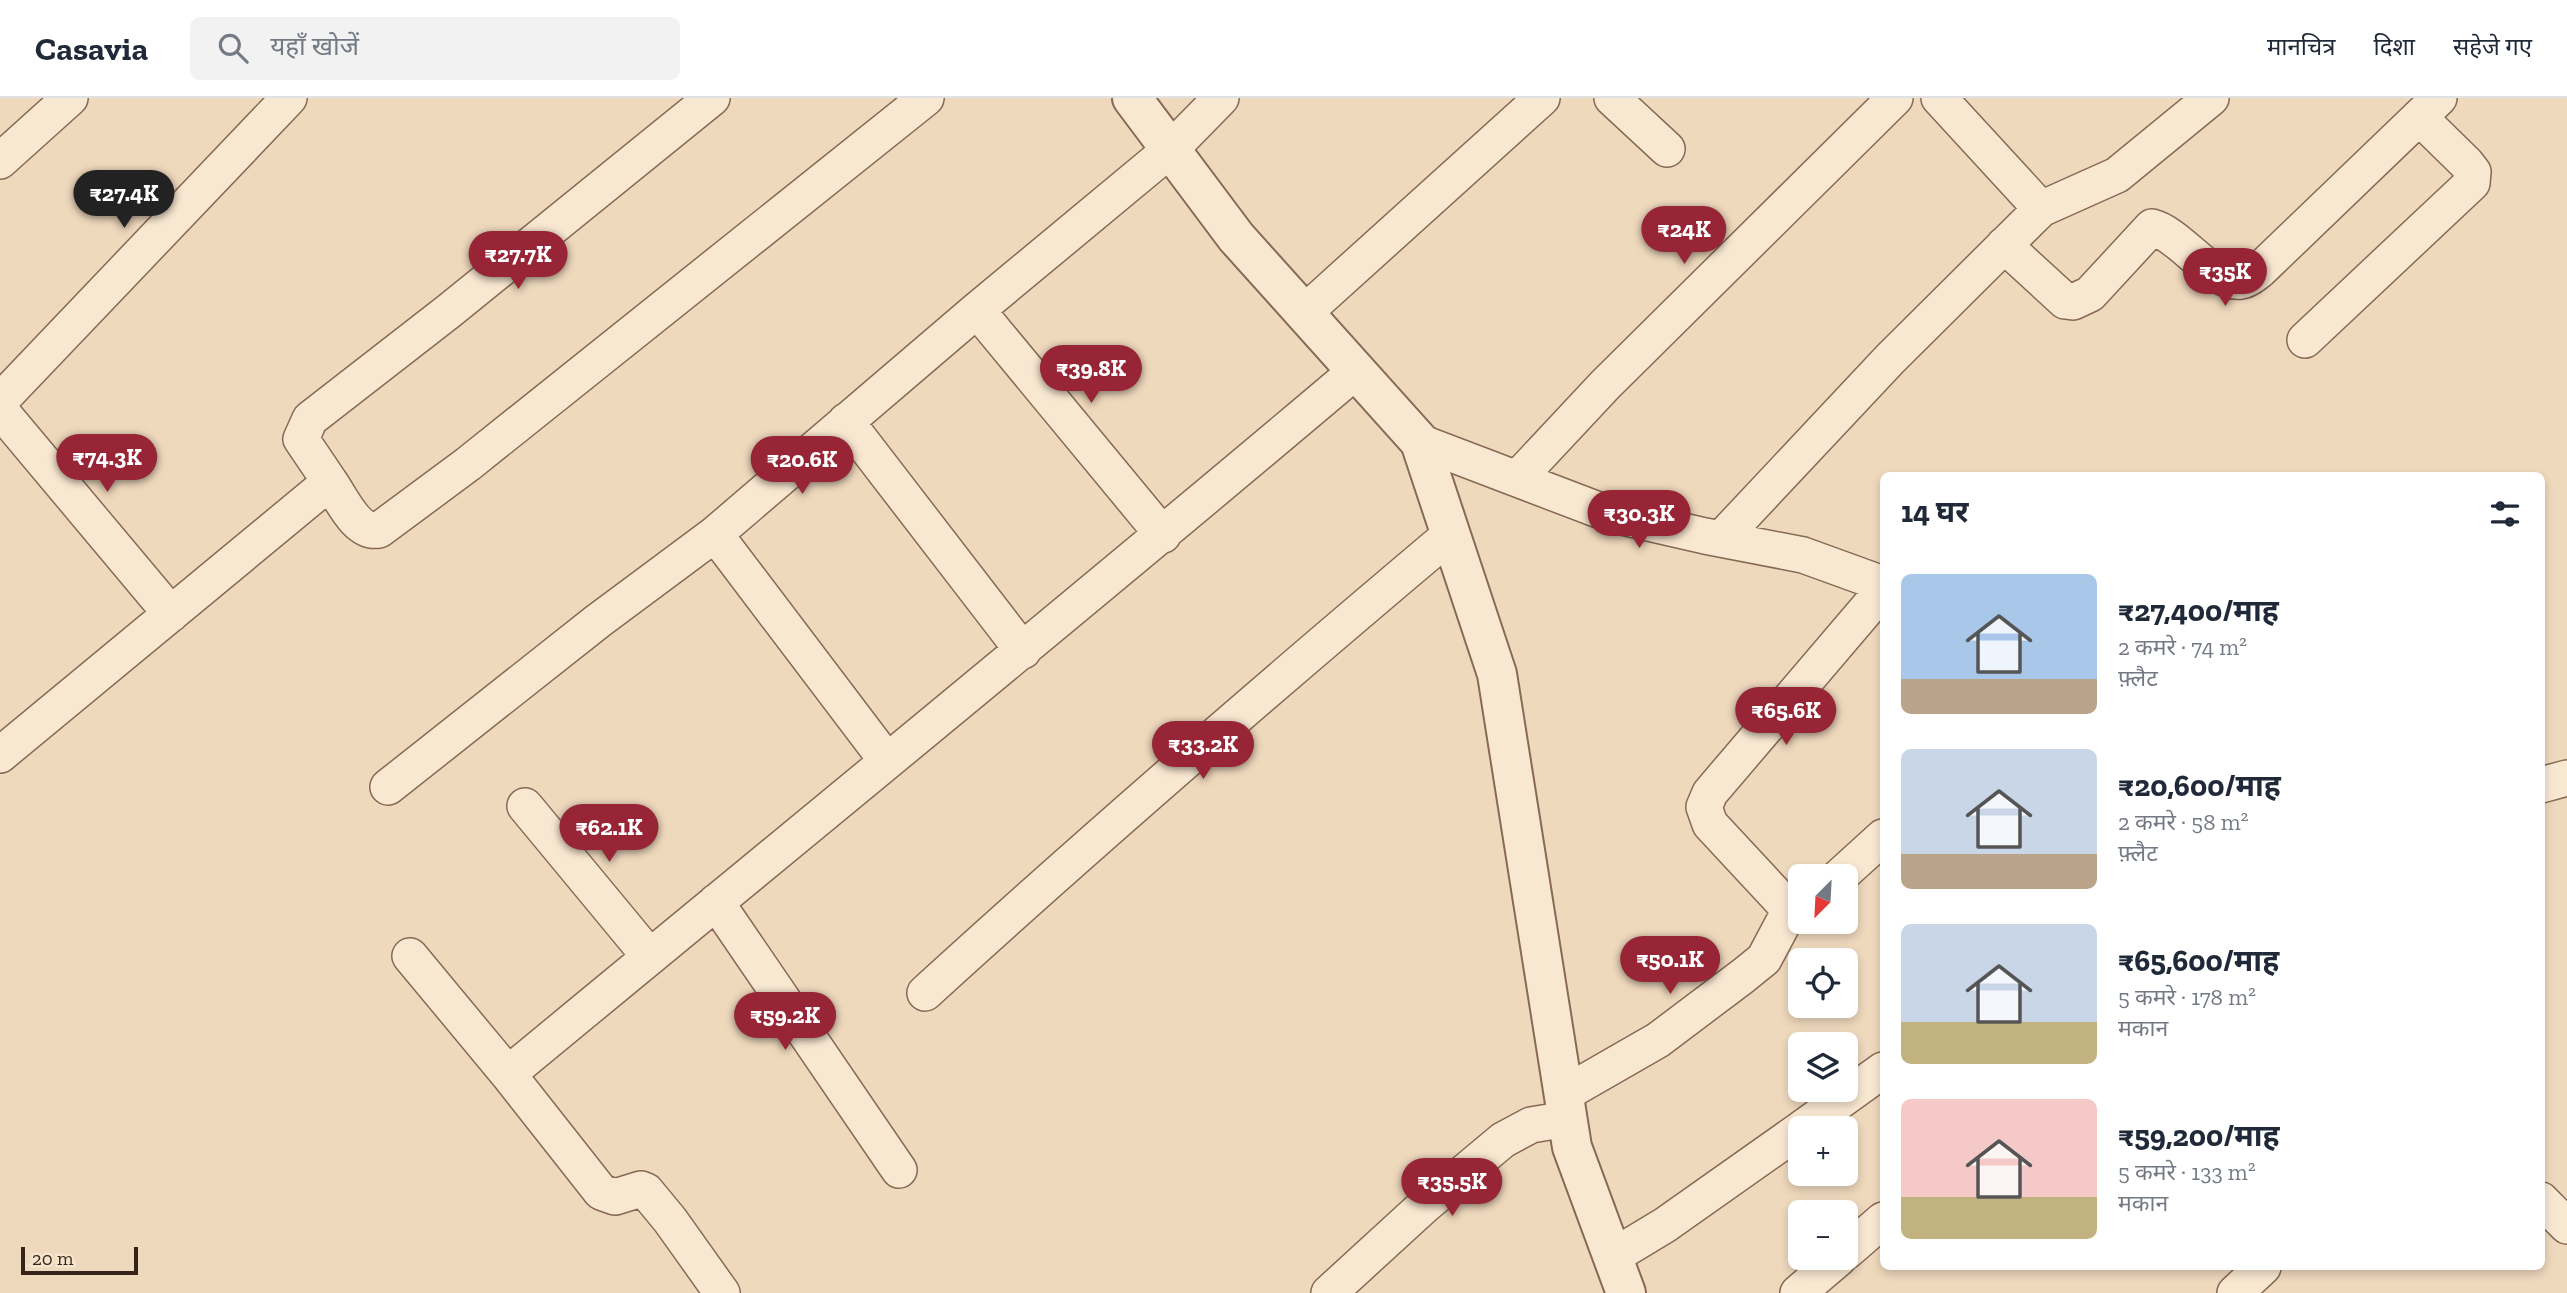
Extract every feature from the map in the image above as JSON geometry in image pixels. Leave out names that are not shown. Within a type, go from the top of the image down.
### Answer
[{"type":"street","points":[[0,161],[70,98]]},
{"type":"street","points":[[171,614],[2,415],[289,98]]},
{"type":"street","points":[[712,98],[449,311],[310,419],[301,439],[360,526],[370,532],[379,530],[468,464],[926,98]]},
{"type":"street","points":[[1132,98],[1236,237],[1420,442],[1497,674],[1572,1147],[1626,1293]]},
{"type":"street","points":[[388,787],[598,621],[715,534],[977,310],[1171,149],[1221,98]]},
{"type":"street","points":[[1304,313],[1542,98]]},
{"type":"street","points":[[1612,98],[1667,149]]},
{"type":"street","points":[[1518,478],[1605,385],[1895,98]]},
{"type":"street","points":[[1939,98],[2041,209]]},
{"type":"street","points":[[1721,539],[1890,359],[2041,209],[2117,175],[2211,98]]},
{"type":"street","points":[[2004,245],[2065,301],[2073,302],[2091,295],[2152,227],[2171,236],[2221,276],[2234,281],[2244,281],[2260,270],[2429,107],[2473,172],[2472,183],[2305,340]]},
{"type":"street","points":[[977,310],[1163,535]]},
{"type":"street","points":[[508,1074],[1163,535],[1356,371]]},
{"type":"street","points":[[846,421],[1023,651]]},
{"type":"street","points":[[1420,442],[1609,514],[1803,555],[1880,583]]},
{"type":"street","points":[[0,755],[330,482]]},
{"type":"street","points":[[715,534],[887,761]]},
{"type":"street","points":[[925,993],[1233,718],[1450,535]]},
{"type":"street","points":[[1788,903],[1710,824],[1704,807],[1710,793],[1880,594]]},
{"type":"street","points":[[524,806],[650,957]]},
{"type":"street","points":[[1853,864],[1880,840]]},
{"type":"street","points":[[716,902],[899,1170]]},
{"type":"street","points":[[1329,1293],[1424,1206],[1503,1140],[1565,1107],[1764,959],[1788,921]]},
{"type":"street","points":[[410,956],[601,1192],[615,1197],[641,1189],[646,1191],[722,1293]]},
{"type":"street","points":[[1819,1116],[1880,1072]]},
{"type":"street","points":[[1612,1257],[1665,1225],[1788,1138]]},
{"type":"street","points":[[2545,1204],[2567,1226]]},
{"type":"street","points":[[1858,1242],[1880,1223]]},
{"type":"street","points":[[1798,1293],[1825,1270]]},
{"type":"street","points":[[2235,1293],[2260,1270]]}]
